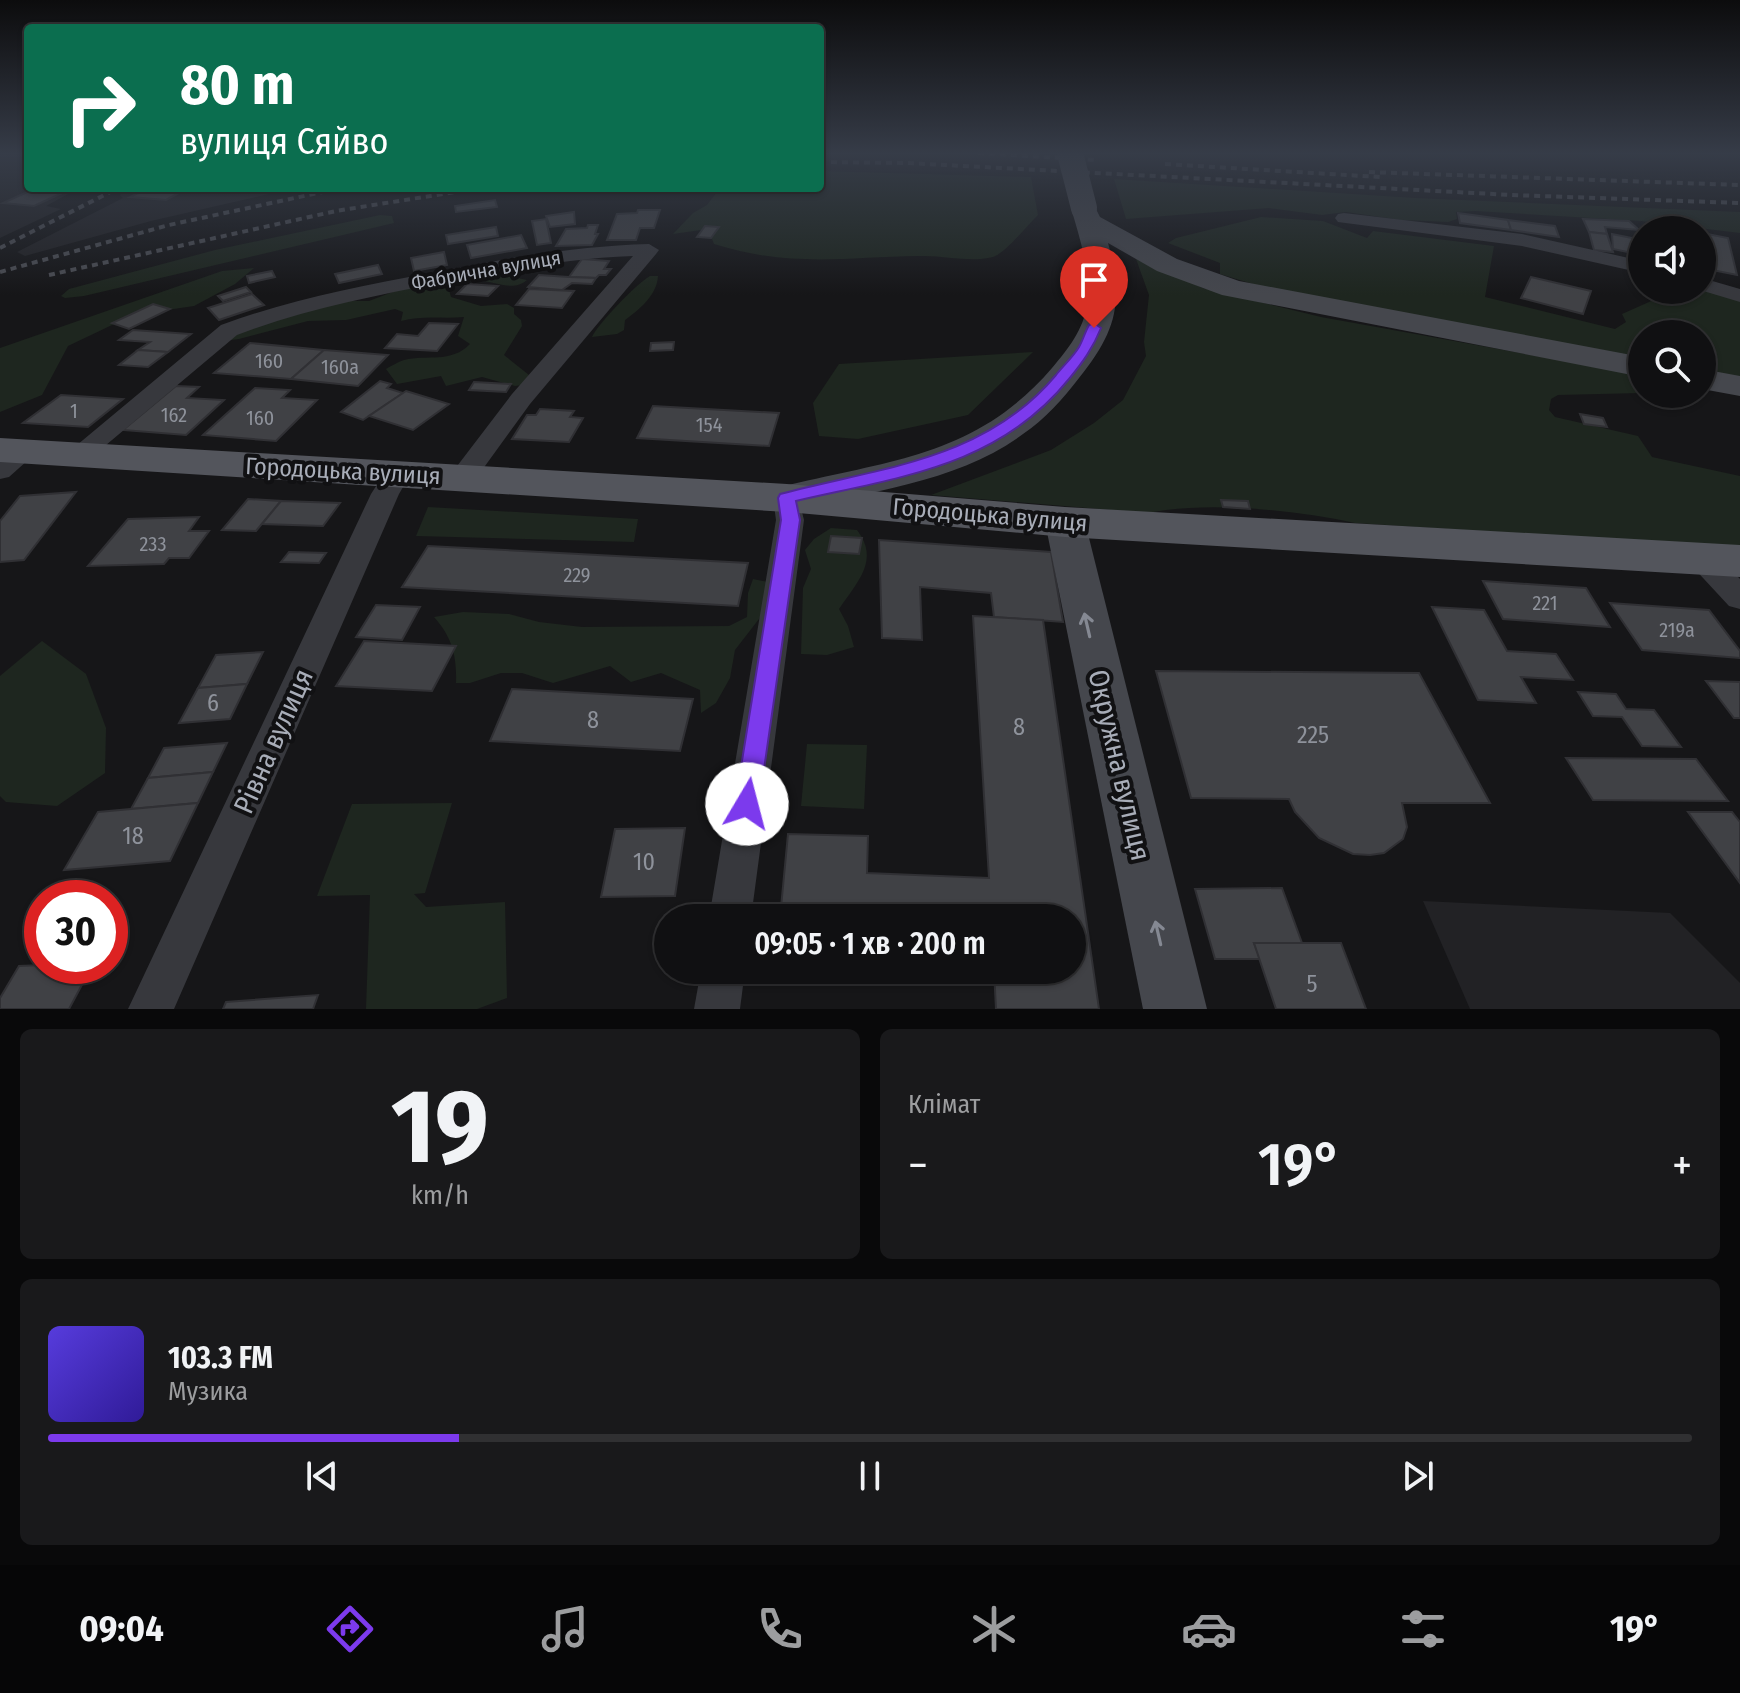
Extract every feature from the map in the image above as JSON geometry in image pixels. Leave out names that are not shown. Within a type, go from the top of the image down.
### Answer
[{"type":"main road","points":[[787,498],[924,465],[988,441],[1023,417],[1052,389],[1086,348],[1102,307],[1101,266],[1082,200]]},
{"type":"main road","points":[[1086,215],[1167,265],[1232,289],[1628,364]]},
{"type":"main road","points":[[1716,382],[1740,386]]},
{"type":"main road","name":"Городоцька вулиця","points":[[8,458],[78,455],[787,498],[1065,522],[1721,559]]},
{"type":"main road","name":"Окружна вулиця","points":[[1065,522],[1175,1009]]},
{"type":"street","points":[[1344,218],[1522,240],[1628,264]]},
{"type":"street","name":"Фабрична вулиця","points":[[78,455],[229,330],[252,321],[335,298],[553,256],[603,250],[649,250],[521,399],[462,478]]},
{"type":"street","points":[[1716,288],[1740,296]]},
{"type":"street","name":"Рівна вулиця","points":[[151,1009],[385,494],[397,475]]},
{"type":"street","points":[[732,904],[790,520],[787,498]]},
{"type":"street","points":[[1721,559],[1740,598]]},
{"type":"street","points":[[717,1009],[721,984]]},
{"type":"shaded area","points":[[0,200],[57,200],[46,206],[61,209],[0,238]]},
{"type":"shaded area","points":[[119,200],[242,200],[151,221],[25,256],[17,252]]},
{"type":"shaded area","points":[[711,200],[1035,200],[1038,215],[1010,245],[993,257],[793,259],[714,244],[708,229],[673,234],[693,213]]},
{"type":"shaded area","points":[[1120,200],[1464,200],[1740,212],[1740,233],[1716,230],[1716,216],[1628,216],[1628,220],[1475,211],[1456,212],[1457,219],[1448,222],[1401,220],[1346,212],[1322,215],[1269,208],[1126,219]]},
{"type":"shaded area","points":[[380,215],[392,216],[394,223],[84,296],[61,296],[69,289],[215,250]]},
{"type":"shaded area","points":[[1261,217],[1323,221],[1367,238],[1373,231],[1494,246],[1485,297],[1615,329],[1626,322],[1622,314],[1644,304],[1716,304],[1716,293],[1740,299],[1740,377],[1716,373],[1716,320],[1628,320],[1628,356],[1266,288],[1220,274],[1220,263],[1168,243],[1176,238]]},
{"type":"shaded area","points":[[1136,259],[1203,288],[1321,317],[1625,372],[1628,374],[1628,393],[1558,395],[1551,399],[1549,410],[1555,417],[1638,436],[1652,457],[1740,476],[1740,548],[1355,523],[1306,514],[1224,507],[1148,513],[931,495],[1051,450],[1123,400],[1146,356],[1144,342],[1149,295]]},
{"type":"shaded area","points":[[254,268],[235,284],[194,306],[133,315],[68,346],[42,395],[0,412],[0,348],[222,271]]},
{"type":"shaded area","points":[[494,273],[527,280],[511,286],[473,281],[449,290],[451,297],[481,306],[507,304],[514,308],[514,314],[521,320],[522,326],[504,355],[529,375],[523,385],[515,386],[482,377],[446,386],[441,376],[397,384],[386,369],[413,358],[455,354],[470,344],[458,336],[464,317],[401,321],[403,312],[395,309],[346,320],[308,321],[215,342],[241,324],[340,301],[369,301],[395,291]]},
{"type":"shaded area","points":[[650,276],[658,276],[655,289],[642,306],[625,320],[624,330],[617,334],[592,337],[618,305]]},
{"type":"shaded area","points":[[1033,352],[968,415],[858,439],[819,436],[813,403],[839,364]]},
{"type":"shaded area","points":[[428,507],[638,519],[634,542],[416,536]]},
{"type":"shaded area","points":[[831,528],[857,530],[867,551],[864,570],[839,609],[854,647],[827,655],[801,654],[803,588],[811,569],[805,550],[814,539]]},
{"type":"shaded area","points":[[753,579],[768,582],[772,602],[735,650],[730,678],[716,703],[701,713],[700,690],[661,673],[631,682],[610,666],[553,683],[522,673],[501,673],[470,683],[456,683],[452,647],[434,617],[463,612],[509,614],[539,622],[582,627],[729,626],[747,617],[748,593]]},
{"type":"shaded area","points":[[42,641],[86,674],[106,728],[105,773],[57,806],[6,802],[0,796],[0,676]]},
{"type":"shaded area","points":[[807,744],[867,745],[864,809],[801,806]]},
{"type":"shaded area","points":[[452,803],[425,893],[414,894],[426,907],[505,902],[507,998],[477,1009],[366,1009],[370,895],[317,896],[352,804]]},
{"type":"shaded area","points":[[1423,901],[1670,913],[1740,983],[1740,1009],[1470,1009]]},
{"type":"building","points":[[9,200],[47,200],[34,206],[3,203]]},
{"type":"building","points":[[495,200],[497,207],[456,212],[455,206]]},
{"type":"building","points":[[638,210],[660,210],[654,228],[640,228],[636,240],[607,240],[617,214],[637,213]]},
{"type":"building","points":[[574,212],[575,224],[550,227],[546,216]]},
{"type":"building","points":[[1458,213],[1508,220],[1511,230],[1460,223]]},
{"type":"building","points":[[546,219],[551,243],[537,245],[532,221]]},
{"type":"building","points":[[1583,219],[1628,221],[1628,229],[1605,227],[1607,234],[1589,232]]},
{"type":"building","points":[[1508,220],[1555,226],[1559,237],[1511,230]]},
{"type":"building","points":[[588,225],[598,225],[595,234],[598,234],[592,245],[556,246],[566,229],[587,228]]},
{"type":"building","points":[[705,226],[719,227],[711,238],[697,237]]},
{"type":"building","points":[[496,227],[498,236],[448,244],[446,235]]},
{"type":"building","points":[[1589,232],[1607,234],[1613,252],[1594,250]]},
{"type":"building","points":[[1612,234],[1628,237],[1628,252],[1613,249]]},
{"type":"building","points":[[521,235],[527,248],[471,258],[467,245]]},
{"type":"building","points":[[1716,236],[1728,238],[1737,275],[1716,271]]},
{"type":"building","points":[[444,252],[447,265],[414,271],[411,258]]},
{"type":"building","points":[[582,259],[609,261],[604,269],[611,269],[606,275],[596,278],[569,277]]},
{"type":"building","points":[[378,265],[382,274],[339,283],[335,274]]},
{"type":"building","points":[[272,271],[275,277],[249,283],[247,276]]},
{"type":"building","points":[[539,275],[596,278],[592,284],[572,283],[562,290],[528,287]]},
{"type":"building","points":[[1531,277],[1591,291],[1583,314],[1521,298]]},
{"type":"building","points":[[467,284],[498,286],[488,296],[457,294]]},
{"type":"building","points":[[246,287],[251,292],[223,301],[218,296]]},
{"type":"building","points":[[529,289],[574,291],[562,308],[516,305]]},
{"type":"building","points":[[252,294],[264,305],[219,320],[208,308]]},
{"type":"building","points":[[153,304],[170,309],[129,329],[112,323]]},
{"type":"building","points":[[429,323],[458,324],[437,351],[385,348],[397,334],[418,336]]},
{"type":"building","points":[[133,330],[191,334],[168,352],[138,350],[150,342],[119,340]]},
{"type":"building","points":[[674,342],[673,350],[650,351],[651,343]]},
{"type":"building","points":[[250,343],[324,350],[291,379],[214,373]]},
{"type":"building","points":[[138,350],[168,352],[148,367],[119,365]]},
{"type":"building","points":[[324,350],[388,355],[358,386],[291,379]]},
{"type":"building","points":[[380,381],[391,384],[387,388],[403,393],[363,420],[341,412]]},
{"type":"building","points":[[474,382],[511,384],[506,392],[469,390]]},
{"type":"building","points":[[176,386],[199,387],[187,398],[224,400],[186,435],[123,430]]},
{"type":"building","points":[[255,388],[290,390],[282,398],[317,400],[276,441],[203,435]]},
{"type":"building","points":[[406,391],[449,404],[413,430],[369,416]]},
{"type":"building","points":[[61,395],[123,399],[88,427],[23,423]]},
{"type":"building","points":[[653,406],[779,413],[769,446],[637,438]]},
{"type":"building","points":[[540,409],[574,411],[570,417],[583,418],[569,442],[512,439],[527,415],[536,415]]},
{"type":"building","points":[[1580,414],[1603,418],[1607,427],[1584,424]]},
{"type":"building","points":[[76,492],[24,560],[0,562],[0,521],[20,496]]},
{"type":"building","points":[[248,499],[281,501],[256,531],[222,530]]},
{"type":"building","points":[[1221,500],[1248,501],[1250,509],[1223,507]]},
{"type":"building","points":[[281,501],[340,503],[323,526],[262,524]]},
{"type":"building","points":[[199,517],[189,531],[209,531],[189,558],[169,558],[164,564],[88,566],[128,519]]},
{"type":"building","points":[[831,536],[862,538],[859,554],[828,552]]},
{"type":"building","points":[[879,540],[1051,552],[1063,622],[994,617],[991,593],[920,587],[922,640],[882,638]]},
{"type":"building","points":[[428,546],[748,563],[738,606],[402,587]]},
{"type":"building","points":[[289,552],[326,553],[319,563],[281,562]]},
{"type":"building","points":[[1483,581],[1586,588],[1610,627],[1503,619]]},
{"type":"building","points":[[1610,603],[1709,610],[1740,651],[1740,658],[1642,650]]},
{"type":"building","points":[[376,605],[420,607],[402,640],[356,637]]},
{"type":"building","points":[[1432,607],[1484,610],[1507,651],[1556,654],[1573,680],[1521,677],[1536,703],[1478,700]]},
{"type":"building","points":[[973,616],[1043,620],[1084,904],[781,904],[788,834],[868,836],[867,873],[989,878]]},
{"type":"building","points":[[364,641],[456,646],[432,691],[336,686]]},
{"type":"building","points":[[263,652],[247,684],[198,688],[216,655]]},
{"type":"building","points":[[1156,671],[1419,673],[1490,803],[1402,803],[1407,827],[1403,839],[1384,853],[1370,855],[1353,854],[1319,838],[1295,812],[1289,799],[1191,798]]},
{"type":"building","points":[[1706,681],[1740,682],[1740,718],[1734,718]]},
{"type":"building","points":[[247,684],[230,719],[179,723],[198,688]]},
{"type":"building","points":[[512,689],[693,699],[680,751],[490,741]]},
{"type":"building","points":[[1578,692],[1616,694],[1626,709],[1654,710],[1681,747],[1642,746],[1622,717],[1593,716]]},
{"type":"building","points":[[227,743],[213,772],[148,778],[164,748]]},
{"type":"building","points":[[1566,758],[1696,759],[1728,801],[1593,800]]},
{"type":"building","points":[[213,772],[198,803],[131,809],[148,778]]},
{"type":"building","points":[[198,803],[170,861],[64,870],[98,812]]},
{"type":"building","points":[[1688,812],[1732,812],[1740,822],[1740,883]]},
{"type":"building","points":[[685,828],[675,896],[601,897],[615,829]]},
{"type":"building","points":[[1282,888],[1302,943],[1254,943],[1260,959],[1215,959],[1195,889]]},
{"type":"building","points":[[1086,919],[1099,1009],[996,1009],[995,984],[1086,984]]},
{"type":"building","points":[[1254,943],[1341,943],[1366,1009],[1276,1009]]},
{"type":"building","points":[[19,966],[24,966],[24,984],[82,984],[69,1009],[0,1009],[0,998]]},
{"type":"building","points":[[318,995],[313,1009],[223,1009],[226,1002]]},
{"type":"railway","points":[[0,248],[94,200]]},
{"type":"railway","points":[[0,272],[169,225],[285,200]]},
{"type":"railway","points":[[49,275],[336,211],[404,200]]},
{"type":"railway","points":[[1657,200],[1740,203]]},
{"type":"route","points":[[747,804],[790,520],[787,498],[924,465],[988,441],[1023,417],[1052,389],[1086,348],[1094,328]]}]
